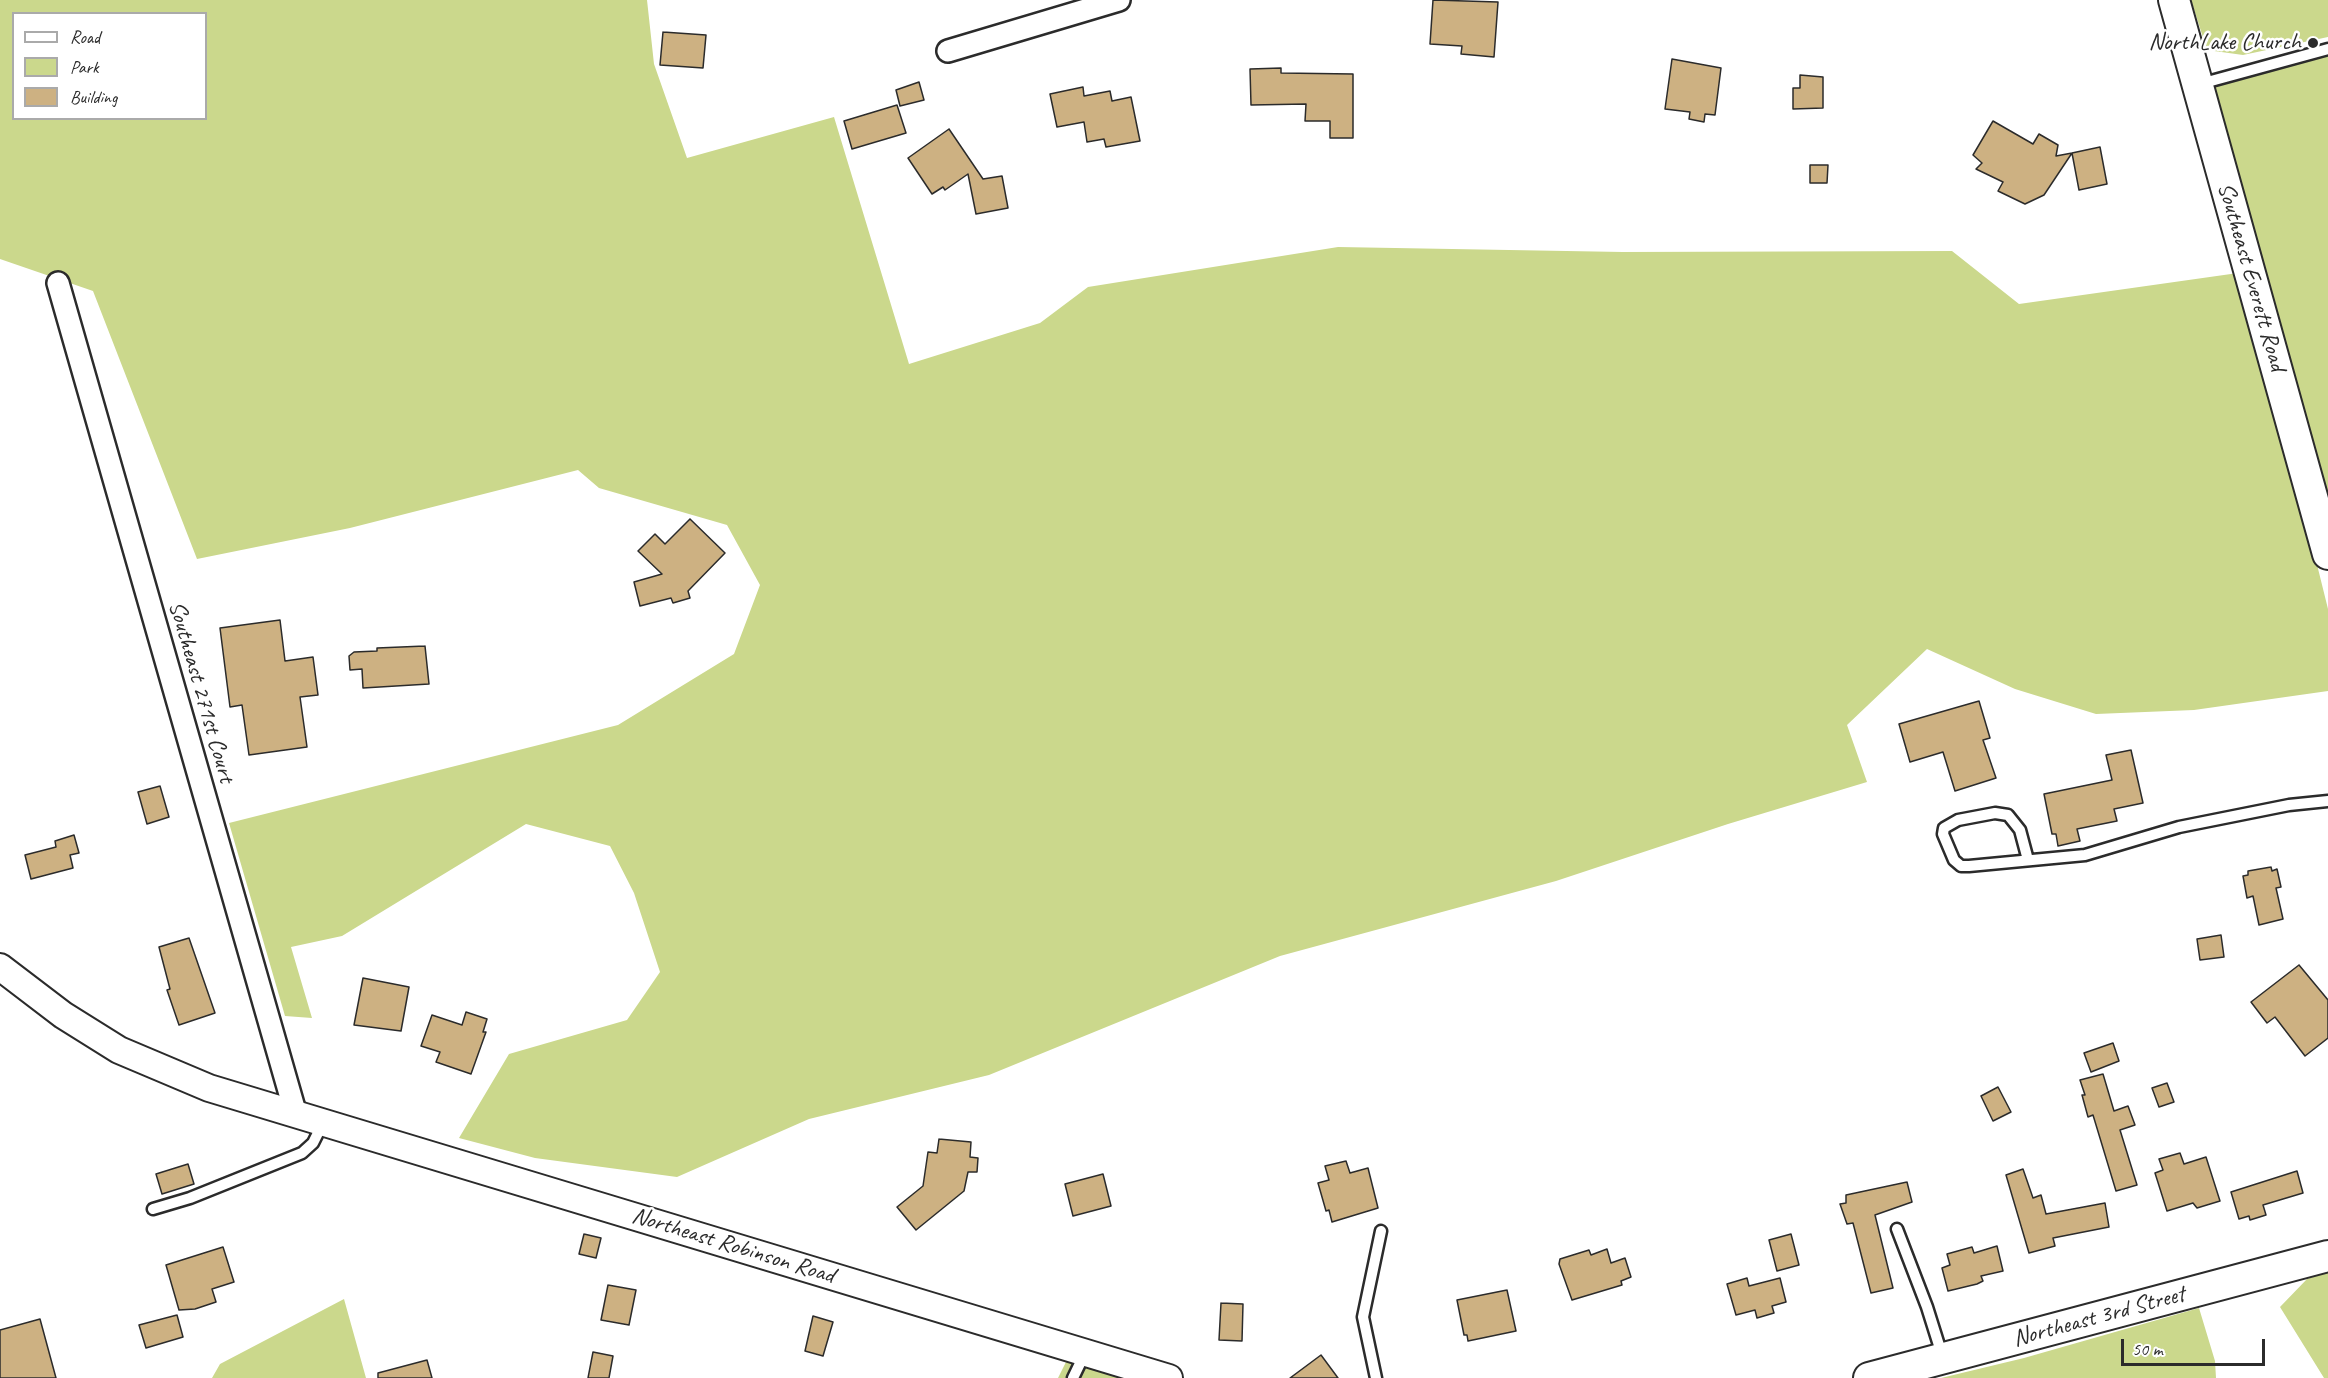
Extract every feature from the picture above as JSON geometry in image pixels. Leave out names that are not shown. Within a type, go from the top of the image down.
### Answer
[{"type":"main road","name":"Southeast Everett Road","points":[[2174,0],[2328,554]]},
{"type":"main road","name":"Northeast 3rd Street","points":[[1869,1378],[2328,1256]]},
{"type":"street","points":[[948,51],[1119,0]]},
{"type":"street","name":"Southeast 271st Court","points":[[58,284],[296,1115]]},
{"type":"street","name":"Northeast Robinson Road","points":[[0,967],[63,1015],[119,1050],[209,1088],[1086,1351],[1169,1378]]},
{"type":"lane","points":[[2197,84],[2328,49]]},
{"type":"lane","points":[[2028,860],[2020,830],[2008,815],[1995,813],[1958,820],[1944,828],[1943,834],[1949,852],[1960,866],[2085,855],[2179,827],[2289,805],[2328,801]]},
{"type":"lane","points":[[153,1209],[190,1198],[302,1153],[313,1143],[323,1123]]},
{"type":"lane","points":[[1897,1229],[1928,1308],[1943,1358]]},
{"type":"lane","points":[[1376,1378],[1363,1317],[1381,1231]]},
{"type":"lane","points":[[1073,1378],[1086,1351]]},
{"type":"green space","points":[[0,0],[647,0],[654,64],[687,158],[834,117],[909,364],[1040,323],[1088,287],[1338,247],[1623,252],[1952,251],[2019,304],[2238,273],[2302,504],[2328,609],[2328,691],[2194,710],[2096,714],[2015,689],[1927,649],[1847,725],[1867,782],[1728,824],[1556,881],[1280,956],[989,1075],[809,1119],[677,1177],[535,1158],[459,1138],[509,1054],[627,1020],[660,972],[634,893],[610,846],[526,824],[342,936],[291,947],[312,1018],[285,1016],[229,823],[618,725],[734,654],[760,585],[727,525],[599,488],[578,470],[350,528],[197,559],[93,291],[0,259]]},
{"type":"green space","points":[[2191,0],[2328,0],[2328,37],[2243,55],[2207,50]]},
{"type":"green space","points":[[2328,55],[2328,508],[2209,87]]},
{"type":"green space","points":[[2328,1272],[2328,1378],[2324,1378],[2280,1307],[2307,1279]]},
{"type":"green space","points":[[344,1299],[366,1378],[212,1378],[220,1364]]},
{"type":"green space","points":[[2199,1308],[2215,1361],[2216,1378],[1941,1378],[2024,1358]]},
{"type":"green space","points":[[1070,1354],[1137,1378],[1058,1378]]},
{"type":"building","points":[[1433,0],[1498,2],[1494,57],[1461,54],[1462,46],[1430,44]]},
{"type":"building","points":[[663,32],[706,35],[703,68],[660,65]]},
{"type":"building","points":[[1672,59],[1721,68],[1715,115],[1705,114],[1704,122],[1689,119],[1690,112],[1665,109]]},
{"type":"building","points":[[1281,68],[1281,73],[1353,74],[1353,138],[1330,138],[1330,121],[1305,121],[1306,104],[1251,105],[1250,69]]},
{"type":"building","points":[[1800,75],[1823,77],[1823,108],[1793,109],[1793,88],[1800,88]]},
{"type":"building","points":[[919,82],[924,100],[900,106],[896,90]]},
{"type":"building","points":[[1083,87],[1084,96],[1110,91],[1112,101],[1131,97],[1140,141],[1106,147],[1104,139],[1087,142],[1084,122],[1057,127],[1050,94]]},
{"type":"building","points":[[897,105],[906,133],[852,149],[844,121]]},
{"type":"building","points":[[1993,121],[2033,144],[2039,134],[2058,145],[2056,156],[2072,153],[2044,195],[2025,204],[1998,191],[2003,182],[1976,169],[1982,163],[1973,155]]},
{"type":"building","points":[[949,129],[983,179],[1002,176],[1008,208],[976,214],[968,174],[945,190],[943,187],[932,194],[908,158]]},
{"type":"building","points":[[2100,147],[2107,184],[2079,190],[2072,153]]},
{"type":"building","points":[[1810,165],[1828,165],[1827,183],[1810,183]]},
{"type":"building","points":[[690,519],[725,553],[688,591],[690,598],[673,603],[671,598],[640,606],[634,582],[662,574],[638,551],[655,534],[665,544]]},
{"type":"building","points":[[280,620],[285,661],[313,657],[318,695],[300,697],[307,747],[249,755],[242,705],[230,707],[220,628]]},
{"type":"building","points":[[425,646],[429,684],[363,688],[362,669],[350,670],[349,656],[354,652],[377,651],[377,648]]},
{"type":"building","points":[[1979,701],[1990,738],[1983,740],[1996,778],[1955,791],[1943,752],[1910,762],[1899,724]]},
{"type":"building","points":[[2131,750],[2143,803],[2114,809],[2117,821],[2077,829],[2080,841],[2058,846],[2056,834],[2052,834],[2044,794],[2112,780],[2106,755]]},
{"type":"building","points":[[160,786],[169,817],[147,824],[138,792]]},
{"type":"building","points":[[74,835],[79,853],[70,855],[73,868],[31,879],[25,855],[56,847],[55,841]]},
{"type":"building","points":[[2271,867],[2272,871],[2277,869],[2281,887],[2276,888],[2283,919],[2259,925],[2253,896],[2247,898],[2243,876],[2248,875],[2248,871]]},
{"type":"building","points":[[2221,935],[2224,957],[2200,960],[2197,939]]},
{"type":"building","points":[[189,938],[215,1013],[179,1025],[167,990],[170,989],[159,947]]},
{"type":"building","points":[[2299,965],[2328,1000],[2328,1038],[2305,1056],[2275,1017],[2267,1023],[2251,1002]]},
{"type":"building","points":[[363,978],[409,987],[401,1031],[354,1025]]},
{"type":"building","points":[[466,1012],[487,1019],[483,1032],[486,1032],[471,1074],[436,1062],[440,1052],[421,1046],[432,1015],[462,1025]]},
{"type":"building","points":[[2113,1043],[2119,1061],[2091,1072],[2084,1053]]},
{"type":"building","points":[[2103,1074],[2114,1111],[2128,1106],[2135,1125],[2120,1130],[2137,1185],[2116,1191],[2093,1115],[2088,1117],[2080,1080]]},
{"type":"building","points":[[2167,1083],[2174,1102],[2159,1107],[2152,1088]]},
{"type":"building","points":[[1998,1087],[2011,1112],[1993,1121],[1981,1096]]},
{"type":"building","points":[[939,1139],[971,1142],[970,1157],[978,1158],[977,1172],[968,1172],[964,1191],[916,1230],[897,1207],[923,1186],[928,1152],[937,1153]]},
{"type":"building","points":[[2180,1153],[2184,1164],[2206,1157],[2220,1201],[2197,1208],[2193,1203],[2167,1211],[2155,1173],[2163,1170],[2159,1159]]},
{"type":"building","points":[[1346,1161],[1350,1173],[1368,1168],[1378,1208],[1332,1222],[1329,1210],[1326,1211],[1318,1183],[1329,1180],[1325,1166]]},
{"type":"building","points":[[188,1164],[194,1184],[162,1194],[156,1174]]},
{"type":"building","points":[[2023,1169],[2033,1198],[2041,1195],[2046,1214],[2105,1203],[2109,1227],[2053,1238],[2055,1246],[2029,1253],[2006,1175]]},
{"type":"building","points":[[2297,1171],[2303,1193],[2263,1205],[2266,1215],[2250,1220],[2249,1216],[2239,1219],[2231,1192]]},
{"type":"building","points":[[1103,1174],[1111,1206],[1073,1216],[1065,1184]]},
{"type":"building","points":[[1907,1182],[1912,1202],[1875,1215],[1893,1288],[1871,1293],[1853,1223],[1847,1224],[1840,1204],[1846,1203],[1846,1195]]},
{"type":"building","points":[[584,1234],[601,1238],[596,1258],[579,1254]]},
{"type":"building","points":[[1791,1234],[1799,1265],[1777,1271],[1769,1240]]},
{"type":"building","points":[[1997,1246],[2003,1271],[1981,1276],[1983,1281],[1977,1284],[1948,1291],[1942,1268],[1950,1265],[1947,1254],[1972,1247],[1974,1253]]},
{"type":"building","points":[[223,1247],[234,1282],[212,1289],[216,1302],[195,1309],[179,1310],[166,1265]]},
{"type":"building","points":[[1607,1249],[1611,1263],[1625,1258],[1631,1277],[1621,1281],[1622,1285],[1572,1300],[1559,1264],[1560,1259],[1589,1250],[1591,1255]]},
{"type":"building","points":[[1747,1278],[1749,1286],[1780,1278],[1786,1302],[1772,1306],[1774,1313],[1757,1318],[1755,1310],[1736,1315],[1727,1284]]},
{"type":"building","points":[[608,1285],[636,1290],[629,1325],[601,1320]]},
{"type":"building","points":[[1507,1290],[1516,1331],[1468,1341],[1467,1335],[1464,1335],[1457,1300]]},
{"type":"building","points":[[1221,1303],[1243,1304],[1242,1341],[1219,1340]]},
{"type":"building","points":[[177,1315],[183,1337],[146,1348],[139,1325]]},
{"type":"building","points":[[813,1316],[833,1322],[823,1356],[805,1351]]},
{"type":"building","points":[[40,1319],[56,1378],[0,1378],[0,1330]]},
{"type":"building","points":[[593,1352],[613,1356],[609,1378],[588,1378]]},
{"type":"building","points":[[1321,1355],[1338,1378],[1290,1378]]},
{"type":"building","points":[[427,1360],[432,1378],[378,1378],[378,1373]]},
{"type":"place","name":"NorthLake Church","points":[[2313,43]]}]
